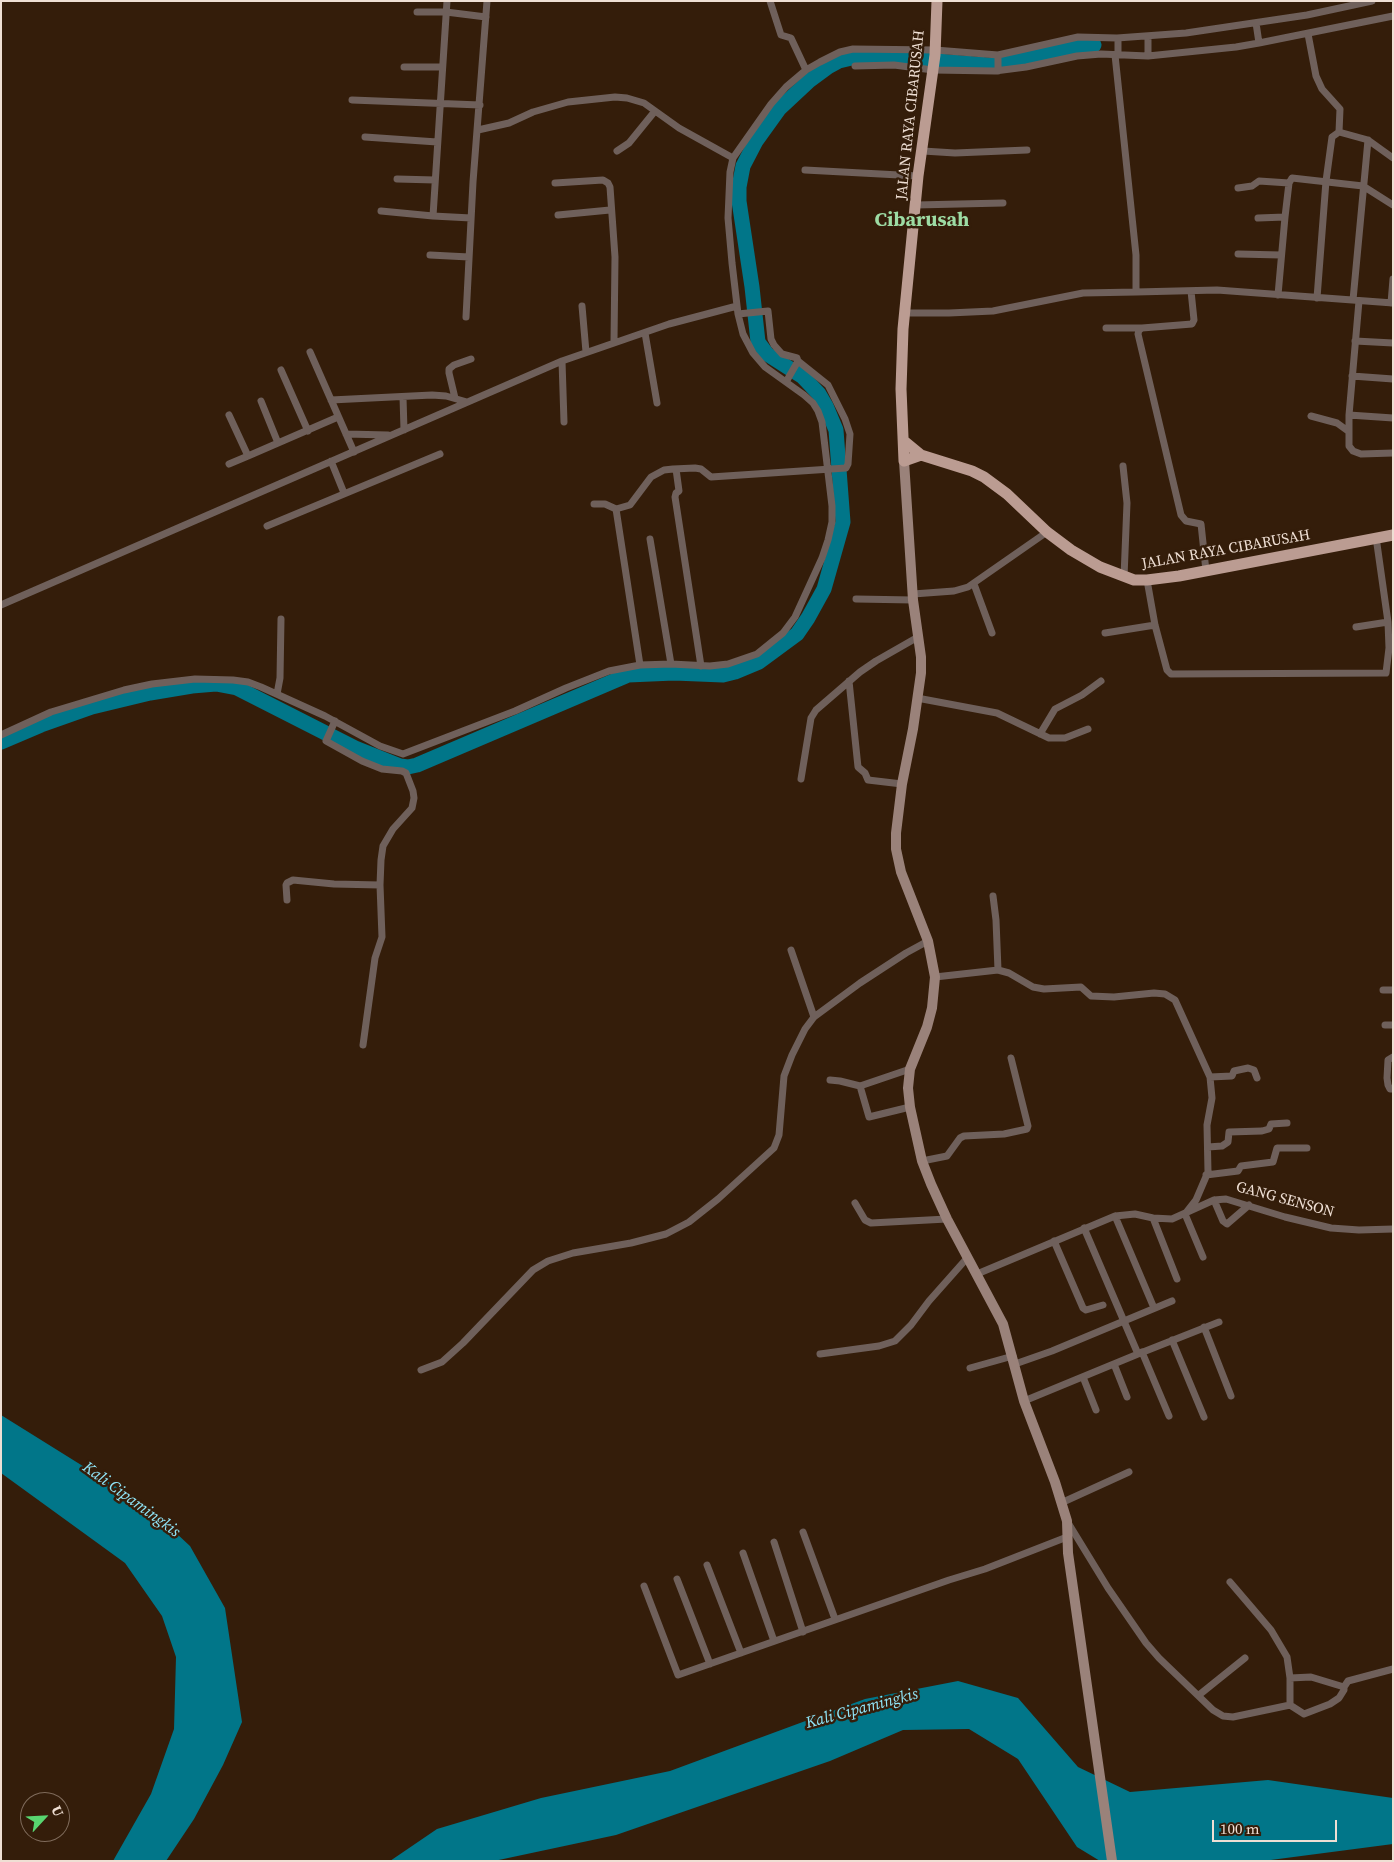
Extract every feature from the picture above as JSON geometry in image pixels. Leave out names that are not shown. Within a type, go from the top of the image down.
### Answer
[{"type":"main road","name":"JALAN RAYA CIBARUSAH","points":[[904,461],[902,389],[904,312],[918,176],[923,151],[935,52],[937,1]]},
{"type":"main road","name":"JALAN RAYA CIBARUSAH","points":[[904,441],[921,455],[972,471],[984,477],[1016,501],[1047,532],[1088,560],[1134,580],[1147,580],[1206,571],[1393,535]]},
{"type":"main road","points":[[904,461],[921,455]]},
{"type":"street","points":[[433,216],[447,1]]},
{"type":"street","points":[[466,317],[471,218],[487,1]]},
{"type":"street","points":[[770,1],[781,35],[791,38],[806,70]]},
{"type":"street","points":[[1,735],[51,712],[124,690],[152,684],[195,679],[233,680],[248,682],[277,694],[333,725],[403,754],[515,711],[590,678],[625,667],[671,664],[701,666],[728,664],[757,654],[783,633],[795,617],[812,582],[828,540],[832,506],[831,469],[818,411],[813,403],[788,379],[758,360],[743,334],[737,306],[728,218],[730,172],[733,158],[771,104],[786,88],[806,70],[832,55],[846,50],[876,48],[997,58],[1078,37],[1118,41],[1148,39],[1256,25],[1372,1]]},
{"type":"street","points":[[417,12],[446,12],[486,17]]},
{"type":"street","points":[[855,66],[998,70],[1026,67],[1077,56],[1101,54],[1148,55],[1259,41],[1308,34],[1393,16]]},
{"type":"street","points":[[1256,25],[1259,41]]},
{"type":"street","points":[[1308,34],[1316,76],[1322,89],[1340,109],[1339,132]]},
{"type":"street","points":[[1148,39],[1148,55]]},
{"type":"street","points":[[1118,41],[1117,54],[1136,255],[1136,292]]},
{"type":"street","points":[[997,58],[998,70]]},
{"type":"street","points":[[404,67],[442,67]]},
{"type":"street","points":[[478,130],[509,123],[548,107],[589,100],[627,98],[644,103],[679,128],[733,158]]},
{"type":"street","points":[[352,100],[480,105]]},
{"type":"street","points":[[617,151],[629,143],[655,111]]},
{"type":"street","points":[[1339,132],[1368,140],[1393,158]]},
{"type":"street","points":[[1317,298],[1326,180],[1332,137],[1339,132]]},
{"type":"street","points":[[365,137],[437,142]]},
{"type":"street","points":[[1368,140],[1356,301],[1348,431],[1349,446],[1353,452],[1361,454],[1393,453]]},
{"type":"street","points":[[923,151],[955,153],[1027,150]]},
{"type":"street","points":[[805,170],[918,176]]},
{"type":"street","points":[[1278,295],[1289,183],[1294,177],[1364,186],[1393,205]]},
{"type":"street","points":[[396,179],[435,180]]},
{"type":"street","points":[[555,183],[606,181],[610,187],[610,210],[615,257],[614,342]]},
{"type":"street","points":[[1238,188],[1252,186],[1259,181],[1289,183]]},
{"type":"street","points":[[916,205],[1003,203]]},
{"type":"street","points":[[558,215],[610,210]]},
{"type":"street","points":[[381,211],[471,218]]},
{"type":"street","points":[[1258,218],[1285,217]]},
{"type":"street","points":[[1238,254],[1281,255]]},
{"type":"street","points":[[430,255],[469,257]]},
{"type":"street","points":[[904,312],[949,313],[993,311],[1083,293],[1217,290],[1392,303],[1393,279]]},
{"type":"street","points":[[1106,328],[1142,328],[1192,324],[1194,320],[1191,291]]},
{"type":"street","points":[[582,306],[586,352]]},
{"type":"street","points":[[1,605],[562,361],[669,324],[737,306]]},
{"type":"street","points":[[594,504],[605,504],[616,509],[630,504],[651,477],[676,469],[701,469],[711,477],[846,468],[848,464],[850,434],[845,419],[828,385],[798,362],[797,358],[782,354],[774,345],[770,339],[768,311],[738,314]]},
{"type":"street","points":[[1142,328],[1138,334],[1181,515],[1190,523],[1201,524],[1206,571]]},
{"type":"street","points":[[644,333],[657,403]]},
{"type":"street","points":[[1355,341],[1393,343]]},
{"type":"street","points":[[310,352],[354,452]]},
{"type":"street","points":[[455,398],[449,373],[450,369],[454,365],[471,359]]},
{"type":"street","points":[[562,361],[564,422]]},
{"type":"street","points":[[788,379],[798,362]]},
{"type":"street","points":[[281,370],[308,431]]},
{"type":"street","points":[[1352,376],[1393,379]]},
{"type":"street","points":[[331,400],[432,395],[455,398],[467,402]]},
{"type":"street","points":[[403,396],[404,430]]},
{"type":"street","points":[[261,401],[278,443]]},
{"type":"street","points":[[229,415],[248,456]]},
{"type":"street","points":[[1349,415],[1393,418]]},
{"type":"street","points":[[1311,416],[1337,423],[1348,431]]},
{"type":"street","points":[[228,464],[338,417]]},
{"type":"street","points":[[346,434],[391,435]]},
{"type":"street","points":[[267,526],[440,454]]},
{"type":"street","points":[[331,461],[344,493]]},
{"type":"street","points":[[904,461],[913,597],[921,673],[902,784],[896,833],[898,861],[928,941],[935,976],[932,1008],[927,1027],[910,1069],[908,1088],[910,1107],[922,1161],[947,1219],[1003,1324],[1024,1402],[1067,1521],[1108,1588],[1142,1637],[1159,1658],[1213,1710],[1223,1716],[1233,1717],[1290,1705],[1304,1714],[1334,1701],[1342,1694],[1348,1682],[1356,1678],[1393,1669]]},
{"type":"street","points":[[1123,466],[1127,503],[1124,577]]},
{"type":"street","points":[[676,469],[679,492],[675,496],[701,666]]},
{"type":"street","points":[[616,509],[640,665]]},
{"type":"street","points":[[856,599],[913,597],[954,591],[974,584],[1047,532]]},
{"type":"street","points":[[1147,580],[1154,625],[1167,670],[1171,674],[1390,674],[1391,648],[1376,537]]},
{"type":"street","points":[[650,539],[671,664]]},
{"type":"street","points":[[974,584],[992,633]]},
{"type":"street","points":[[277,694],[280,678],[281,619]]},
{"type":"street","points":[[1356,627],[1388,622]]},
{"type":"street","points":[[1104,633],[1154,625]]},
{"type":"street","points":[[801,779],[811,718],[824,702],[876,661],[918,637]]},
{"type":"street","points":[[849,681],[858,767],[865,773],[868,780],[902,784]]},
{"type":"street","points":[[1040,734],[1054,709],[1101,681]]},
{"type":"street","points":[[917,698],[997,714],[1049,738],[1057,739],[1088,729]]},
{"type":"street","points":[[333,725],[325,739],[362,761],[382,769],[402,771],[410,782],[414,798],[412,808],[393,830],[383,846],[380,885],[382,937],[375,958],[363,1045]]},
{"type":"street","points":[[287,900],[286,885],[293,880],[334,884],[380,885]]},
{"type":"street","points":[[993,896],[998,970]]},
{"type":"street","points":[[421,1370],[442,1362],[532,1270],[548,1261],[573,1253],[631,1243],[666,1234],[680,1228],[718,1199],[774,1148],[780,1135],[784,1076],[805,1029],[814,1017],[860,983],[928,941]]},
{"type":"street","points":[[791,950],[814,1017]]},
{"type":"street","points":[[935,976],[998,970],[1009,973],[1033,987],[1044,990],[1081,987],[1091,996],[1114,997],[1154,993],[1165,994],[1175,1000],[1210,1077],[1212,1098],[1207,1124],[1208,1172],[1196,1200],[1185,1214],[1203,1257]]},
{"type":"street","points":[[1383,990],[1393,990]]},
{"type":"street","points":[[1393,1057],[1388,1060],[1386,1078],[1388,1085],[1393,1089]]},
{"type":"street","points":[[922,1161],[947,1156],[960,1138],[964,1136],[1004,1134],[1027,1129],[1028,1126],[1011,1058]]},
{"type":"street","points":[[1210,1077],[1232,1076],[1234,1071],[1248,1068],[1254,1070],[1257,1078]]},
{"type":"street","points":[[830,1080],[840,1080],[860,1086],[910,1069]]},
{"type":"street","points":[[860,1086],[869,1117],[910,1107]]},
{"type":"street","points":[[1208,1147],[1222,1146],[1228,1142],[1229,1132],[1262,1131],[1269,1129],[1271,1124],[1288,1123]]},
{"type":"street","points":[[1206,1175],[1238,1170],[1241,1166],[1273,1162],[1277,1148],[1307,1148]]},
{"type":"street","name":"GANG SENSON","points":[[977,1274],[1115,1216],[1135,1214],[1153,1218],[1172,1219],[1214,1200],[1226,1199],[1249,1204],[1285,1217],[1331,1228],[1359,1230],[1393,1229]]},
{"type":"street","points":[[1214,1200],[1223,1221],[1227,1224],[1249,1204]]},
{"type":"street","points":[[855,1203],[865,1220],[871,1223],[947,1219]]},
{"type":"street","points":[[1115,1216],[1154,1308]]},
{"type":"street","points":[[1153,1218],[1177,1279]]},
{"type":"street","points":[[1084,1228],[1124,1321],[1169,1416]]},
{"type":"street","points":[[1054,1241],[1083,1308],[1086,1310],[1103,1304]]},
{"type":"street","points":[[820,1354],[880,1346],[895,1341],[911,1325],[929,1301],[968,1257]]},
{"type":"street","points":[[970,1368],[1052,1351],[1172,1301]]},
{"type":"street","points":[[1024,1402],[1219,1322]]},
{"type":"street","points":[[1204,1327],[1231,1396]]},
{"type":"street","points":[[1172,1340],[1204,1417]]},
{"type":"street","points":[[1114,1364],[1127,1396]]},
{"type":"street","points":[[1083,1377],[1096,1410]]},
{"type":"street","points":[[1061,1503],[1129,1472]]},
{"type":"street","points":[[1067,1521],[1074,1602],[1112,1861]]},
{"type":"street","points":[[804,1532],[836,1619]]},
{"type":"street","points":[[644,1586],[678,1676],[836,1619],[985,1569],[1067,1537]]},
{"type":"street","points":[[774,1542],[803,1632]]},
{"type":"street","points":[[743,1553],[774,1641]]},
{"type":"street","points":[[707,1565],[741,1653]]},
{"type":"street","points":[[677,1579],[710,1664]]},
{"type":"street","points":[[1230,1582],[1280,1644],[1287,1657],[1290,1678],[1290,1705]]},
{"type":"street","points":[[1199,1695],[1245,1658]]},
{"type":"street","points":[[1290,1678],[1311,1677],[1344,1687]]},
{"type":"water","name":"Kali Cipamingkis","points":[[1,1415],[147,1506],[190,1546],[225,1608],[242,1722],[223,1765],[194,1819],[166,1861],[113,1861],[151,1794],[174,1729],[176,1657],[162,1616],[125,1563],[1,1473]]},
{"type":"water","name":"Kali Cipamingkis","points":[[958,1681],[1018,1698],[1078,1767],[1130,1792],[1268,1780],[1393,1798],[1393,1844],[1263,1861],[1100,1861],[1077,1847],[1018,1759],[969,1729],[903,1730],[830,1761],[616,1835],[494,1861],[390,1861],[437,1829],[541,1798],[670,1771],[865,1699]]},
{"type":"waterway","points":[[1,742],[41,725],[92,707],[150,693],[216,684],[237,688],[355,748],[400,766],[408,767],[417,765],[628,675],[674,673],[723,675],[759,662],[797,634],[808,618],[824,589],[843,522],[836,430],[826,406],[819,394],[803,377],[767,354],[758,342],[739,201],[739,187],[743,166],[756,141],[779,109],[809,81],[839,61],[860,56],[873,56],[989,65],[1009,63],[1061,49],[1094,45]]},
{"type":"district","name":"Cibarusah","points":[[922,221]]}]
